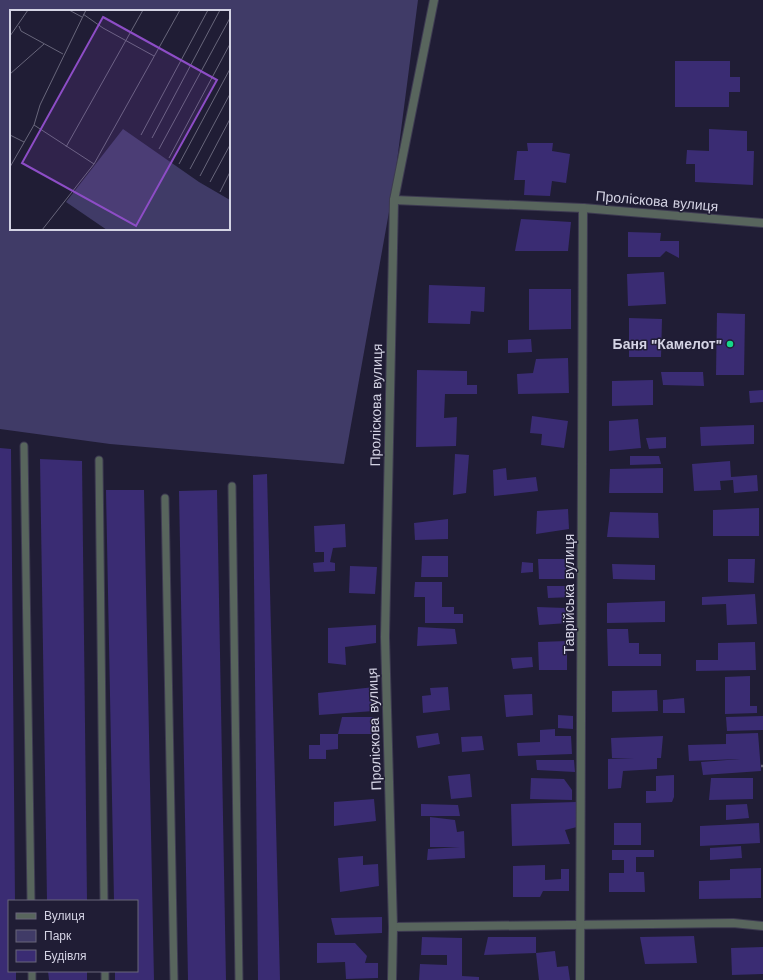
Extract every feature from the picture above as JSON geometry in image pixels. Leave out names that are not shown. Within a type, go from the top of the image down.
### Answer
[{"type":"street","points":[[394,200],[434,0]]},
{"type":"street","name":"Проліскова вулиця","points":[[392,980],[393,927],[385,637],[394,200],[583,208],[763,223]]},
{"type":"street","name":"Таврійська вулиця","points":[[580,980],[583,208]]},
{"type":"street","points":[[393,927],[733,923],[763,926]]},
{"type":"lane","points":[[24,446],[31,900]]},
{"type":"lane","points":[[99,460],[104,900]]},
{"type":"lane","points":[[232,486],[239,980]]},
{"type":"lane","points":[[165,498],[174,980]]},
{"type":"green space","points":[[0,0],[418,0],[394,184],[344,464],[110,444],[0,429]]},
{"type":"building","points":[[675,61],[730,61],[730,77],[740,77],[740,92],[729,92],[729,107],[675,107]]},
{"type":"building","points":[[709,129],[747,131],[747,151],[754,151],[753,185],[695,182],[695,164],[686,164],[687,150],[709,151]]},
{"type":"building","points":[[527,143],[553,143],[552,151],[570,154],[566,183],[552,181],[550,196],[524,195],[525,180],[514,180],[517,151],[528,151]]},
{"type":"building","points":[[521,219],[571,222],[568,251],[515,251]]},
{"type":"building","points":[[628,232],[661,233],[660,241],[679,241],[679,258],[666,251],[660,257],[628,257]]},
{"type":"building","points":[[664,272],[666,304],[628,306],[627,274]]},
{"type":"building","points":[[429,285],[485,287],[484,312],[471,311],[470,324],[428,323]]},
{"type":"building","points":[[529,289],[571,289],[571,329],[529,330]]},
{"type":"building","name":"Баня \"Камелот\"","points":[[717,313],[745,314],[744,375],[716,375]]},
{"type":"building","points":[[629,318],[662,319],[661,357],[629,357]]},
{"type":"building","points":[[531,339],[532,352],[508,353],[508,340]]},
{"type":"building","points":[[568,358],[569,393],[518,394],[517,374],[533,373],[536,359]]},
{"type":"building","points":[[417,370],[467,371],[467,385],[477,385],[477,394],[445,394],[444,418],[457,417],[456,446],[416,447]]},
{"type":"building","points":[[661,372],[703,372],[704,386],[663,385]]},
{"type":"building","points":[[653,380],[653,405],[612,406],[612,381]]},
{"type":"building","points":[[763,390],[763,402],[750,403],[749,391]]},
{"type":"building","points":[[532,416],[568,421],[564,448],[541,445],[542,434],[530,433]]},
{"type":"building","points":[[638,419],[641,448],[609,451],[609,421]]},
{"type":"building","points":[[754,425],[754,444],[701,446],[700,427]]},
{"type":"building","points":[[666,437],[666,448],[649,449],[646,438]]},
{"type":"building","points":[[0,448],[11,449],[15,900],[8,900],[8,972],[16,972],[16,980],[0,980]]},
{"type":"building","points":[[455,454],[469,455],[466,493],[453,495]]},
{"type":"building","points":[[630,456],[659,456],[661,464],[630,465]]},
{"type":"building","points":[[40,459],[82,461],[87,900],[47,900]]},
{"type":"building","points":[[730,461],[731,477],[757,475],[758,491],[734,493],[733,480],[720,481],[721,490],[694,491],[692,464]]},
{"type":"building","points":[[506,468],[507,480],[536,477],[538,491],[494,496],[493,470]]},
{"type":"building","points":[[663,468],[663,493],[609,493],[610,469]]},
{"type":"building","points":[[267,474],[280,980],[258,980],[253,475]]},
{"type":"building","points":[[106,490],[144,490],[154,980],[115,980],[115,972],[138,972],[138,900],[114,900]]},
{"type":"building","points":[[217,490],[226,980],[188,980],[179,491]]},
{"type":"building","points":[[759,508],[759,536],[713,536],[713,510]]},
{"type":"building","points":[[568,509],[569,529],[536,534],[537,511]]},
{"type":"building","points":[[610,512],[658,513],[659,538],[607,537]]},
{"type":"building","points":[[448,519],[448,539],[415,540],[414,523]]},
{"type":"building","points":[[345,524],[346,547],[333,548],[330,562],[335,563],[335,571],[314,572],[313,563],[324,562],[324,552],[315,552],[314,526]]},
{"type":"building","points":[[422,556],[448,556],[448,577],[421,577]]},
{"type":"building","points":[[538,559],[566,559],[566,579],[539,579]]},
{"type":"building","points":[[728,559],[755,559],[754,583],[728,582]]},
{"type":"building","points":[[522,562],[533,563],[533,572],[521,573]]},
{"type":"building","points":[[612,564],[655,565],[655,580],[613,579]]},
{"type":"building","points":[[350,566],[377,567],[375,594],[349,593]]},
{"type":"building","points":[[415,582],[442,582],[442,607],[454,607],[454,614],[463,614],[463,623],[425,623],[425,597],[414,597]]},
{"type":"building","points":[[547,586],[573,586],[573,597],[548,598]]},
{"type":"building","points":[[755,594],[757,624],[727,625],[726,604],[702,605],[702,597]]},
{"type":"building","points":[[665,601],[665,622],[607,623],[607,603]]},
{"type":"building","points":[[537,607],[566,608],[568,623],[539,625]]},
{"type":"building","points":[[376,625],[376,643],[345,647],[346,665],[328,663],[328,628]]},
{"type":"building","points":[[418,627],[455,629],[457,644],[417,646]]},
{"type":"building","points":[[607,629],[628,629],[629,643],[639,643],[639,654],[661,654],[661,666],[608,666]]},
{"type":"building","points":[[567,641],[567,670],[539,670],[538,642]]},
{"type":"building","points":[[755,642],[756,670],[696,671],[696,660],[718,660],[718,643]]},
{"type":"building","points":[[532,657],[533,667],[513,669],[511,658]]},
{"type":"building","points":[[750,676],[750,706],[757,706],[757,713],[725,714],[725,677]]},
{"type":"building","points":[[375,687],[374,711],[319,715],[318,693]]},
{"type":"building","points":[[448,687],[450,710],[423,713],[422,696],[431,695],[430,688]]},
{"type":"building","points":[[657,690],[658,711],[612,712],[612,691]]},
{"type":"building","points":[[532,694],[533,715],[506,717],[504,695]]},
{"type":"building","points":[[684,698],[685,713],[663,713],[663,700]]},
{"type":"building","points":[[558,715],[573,716],[573,729],[558,728]]},
{"type":"building","points":[[763,716],[763,730],[727,731],[726,717]]},
{"type":"building","points":[[342,717],[374,717],[375,734],[338,734]]},
{"type":"building","points":[[555,729],[555,736],[571,736],[572,754],[518,756],[517,743],[540,742],[540,730]]},
{"type":"building","points":[[438,733],[440,744],[418,748],[416,736]]},
{"type":"building","points":[[758,733],[761,771],[703,775],[701,762],[740,759],[689,761],[688,745],[726,744],[726,734]]},
{"type":"building","points":[[320,734],[338,734],[338,749],[326,750],[326,759],[309,759],[309,745],[320,745]]},
{"type":"building","points":[[482,736],[484,750],[462,752],[461,737]]},
{"type":"building","points":[[663,736],[661,758],[657,758],[657,769],[623,771],[621,788],[608,789],[608,759],[634,758],[612,758],[611,738]]},
{"type":"building","points":[[536,760],[574,760],[575,772],[537,770]]},
{"type":"building","points":[[470,774],[472,797],[451,799],[448,776]]},
{"type":"building","points":[[674,775],[674,797],[672,802],[646,803],[646,791],[656,791],[656,776]]},
{"type":"building","points":[[531,778],[564,779],[572,790],[572,800],[530,799]]},
{"type":"building","points":[[711,778],[753,778],[753,799],[709,800]]},
{"type":"building","points":[[374,799],[376,821],[334,826],[334,802]]},
{"type":"building","points":[[576,802],[577,827],[565,830],[570,844],[512,846],[511,804]]},
{"type":"building","points":[[421,804],[458,805],[460,816],[421,816]]},
{"type":"building","points":[[747,804],[749,818],[726,820],[726,805]]},
{"type":"building","points":[[430,817],[455,820],[457,832],[464,831],[465,858],[427,860],[428,849],[460,847],[430,847]]},
{"type":"building","points":[[614,823],[641,823],[641,845],[614,845]]},
{"type":"building","points":[[759,823],[760,843],[700,846],[700,826]]},
{"type":"building","points":[[741,846],[742,858],[710,860],[710,848]]},
{"type":"building","points":[[612,850],[654,850],[654,857],[636,857],[636,872],[644,872],[645,892],[609,892],[609,873],[624,873],[624,860],[612,860]]},
{"type":"building","points":[[363,856],[363,865],[378,864],[379,886],[340,892],[338,858]]},
{"type":"building","points":[[545,865],[545,880],[561,879],[561,869],[569,869],[569,891],[543,891],[540,897],[513,897],[513,866]]},
{"type":"building","points":[[761,868],[761,898],[699,899],[699,881],[730,880],[730,869]]},
{"type":"building","points":[[382,917],[382,933],[335,935],[331,918]]},
{"type":"building","points":[[694,936],[697,963],[645,964],[640,937]]},
{"type":"building","points":[[422,937],[462,938],[462,976],[479,977],[479,980],[419,980],[420,964],[447,965],[447,955],[421,955]]},
{"type":"building","points":[[488,937],[536,937],[536,953],[484,955]]},
{"type":"building","points":[[317,943],[355,943],[367,956],[365,963],[378,963],[378,978],[346,979],[345,962],[317,963]]},
{"type":"building","points":[[763,947],[763,974],[732,975],[731,948]]},
{"type":"building","points":[[555,951],[557,967],[568,966],[570,980],[539,980],[536,953]]},
{"type":"building","points":[[48,972],[87,972],[87,980],[49,980]]},
{"type":"place","name":"Баня \"Камелот\"","points":[[730,344]]}]
